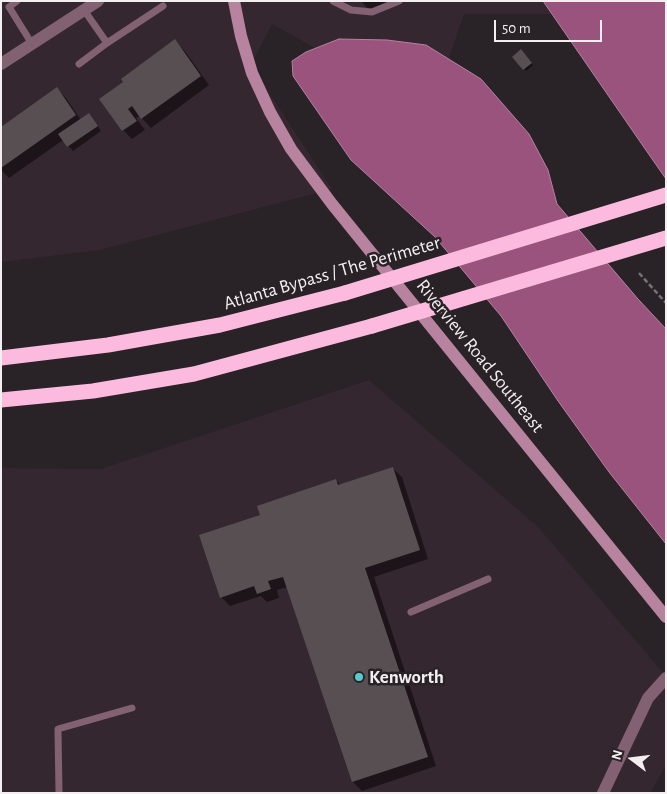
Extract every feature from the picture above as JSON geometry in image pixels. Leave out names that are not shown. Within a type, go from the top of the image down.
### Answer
[{"type":"highway","name":"Atlanta Bypass / The Perimeter","points":[[1,358],[108,345],[220,325],[346,293],[666,195]]},
{"type":"highway","points":[[1,400],[93,391],[194,374],[372,326],[666,238]]},
{"type":"street","points":[[1,64],[98,1]]},
{"type":"street","name":"Riverview Road Southeast","points":[[234,1],[241,36],[252,73],[290,149],[332,204],[666,617]]},
{"type":"street","points":[[603,793],[648,698],[666,678]]},
{"type":"lane","points":[[17,1],[9,7],[32,44]]},
{"type":"lane","points":[[333,1],[351,10],[372,12],[399,1]]},
{"type":"lane","points":[[79,64],[162,6]]},
{"type":"lane","points":[[84,10],[107,43]]},
{"type":"lane","points":[[411,612],[488,579]]},
{"type":"lane","points":[[59,793],[58,728],[132,708]]},
{"type":"path","points":[[639,273],[666,303]]},
{"type":"shaded area","points":[[1,1],[544,1],[555,14],[464,14],[431,112],[272,24],[251,65],[332,189],[100,250],[1,262]]},
{"type":"shaded area","points":[[543,1],[666,1],[666,179],[641,143]]},
{"type":"shaded area","points":[[339,39],[387,40],[426,45],[481,79],[529,134],[548,170],[557,204],[666,329],[666,544],[609,472],[558,401],[501,316],[435,237],[351,160],[293,76],[292,61],[306,52]]},
{"type":"shaded area","points":[[369,380],[538,527],[666,676],[666,765],[650,793],[1,793],[1,468],[101,469]]},
{"type":"building","points":[[175,39],[201,76],[141,119],[132,106],[128,109],[137,121],[122,131],[99,99],[123,82],[121,79]]},
{"type":"building","points":[[521,49],[532,63],[523,70],[512,57]]},
{"type":"building","points":[[57,87],[76,115],[1,168],[1,127]]},
{"type":"building","points":[[89,113],[98,126],[67,147],[58,134]]},
{"type":"building","name":"Kenworth","points":[[393,467],[420,550],[365,568],[428,757],[352,782],[283,577],[268,581],[271,589],[257,594],[254,586],[220,598],[199,535],[260,515],[257,506],[336,479],[338,485]]},
{"type":"place","name":"Kenworth","points":[[359,677]]}]
